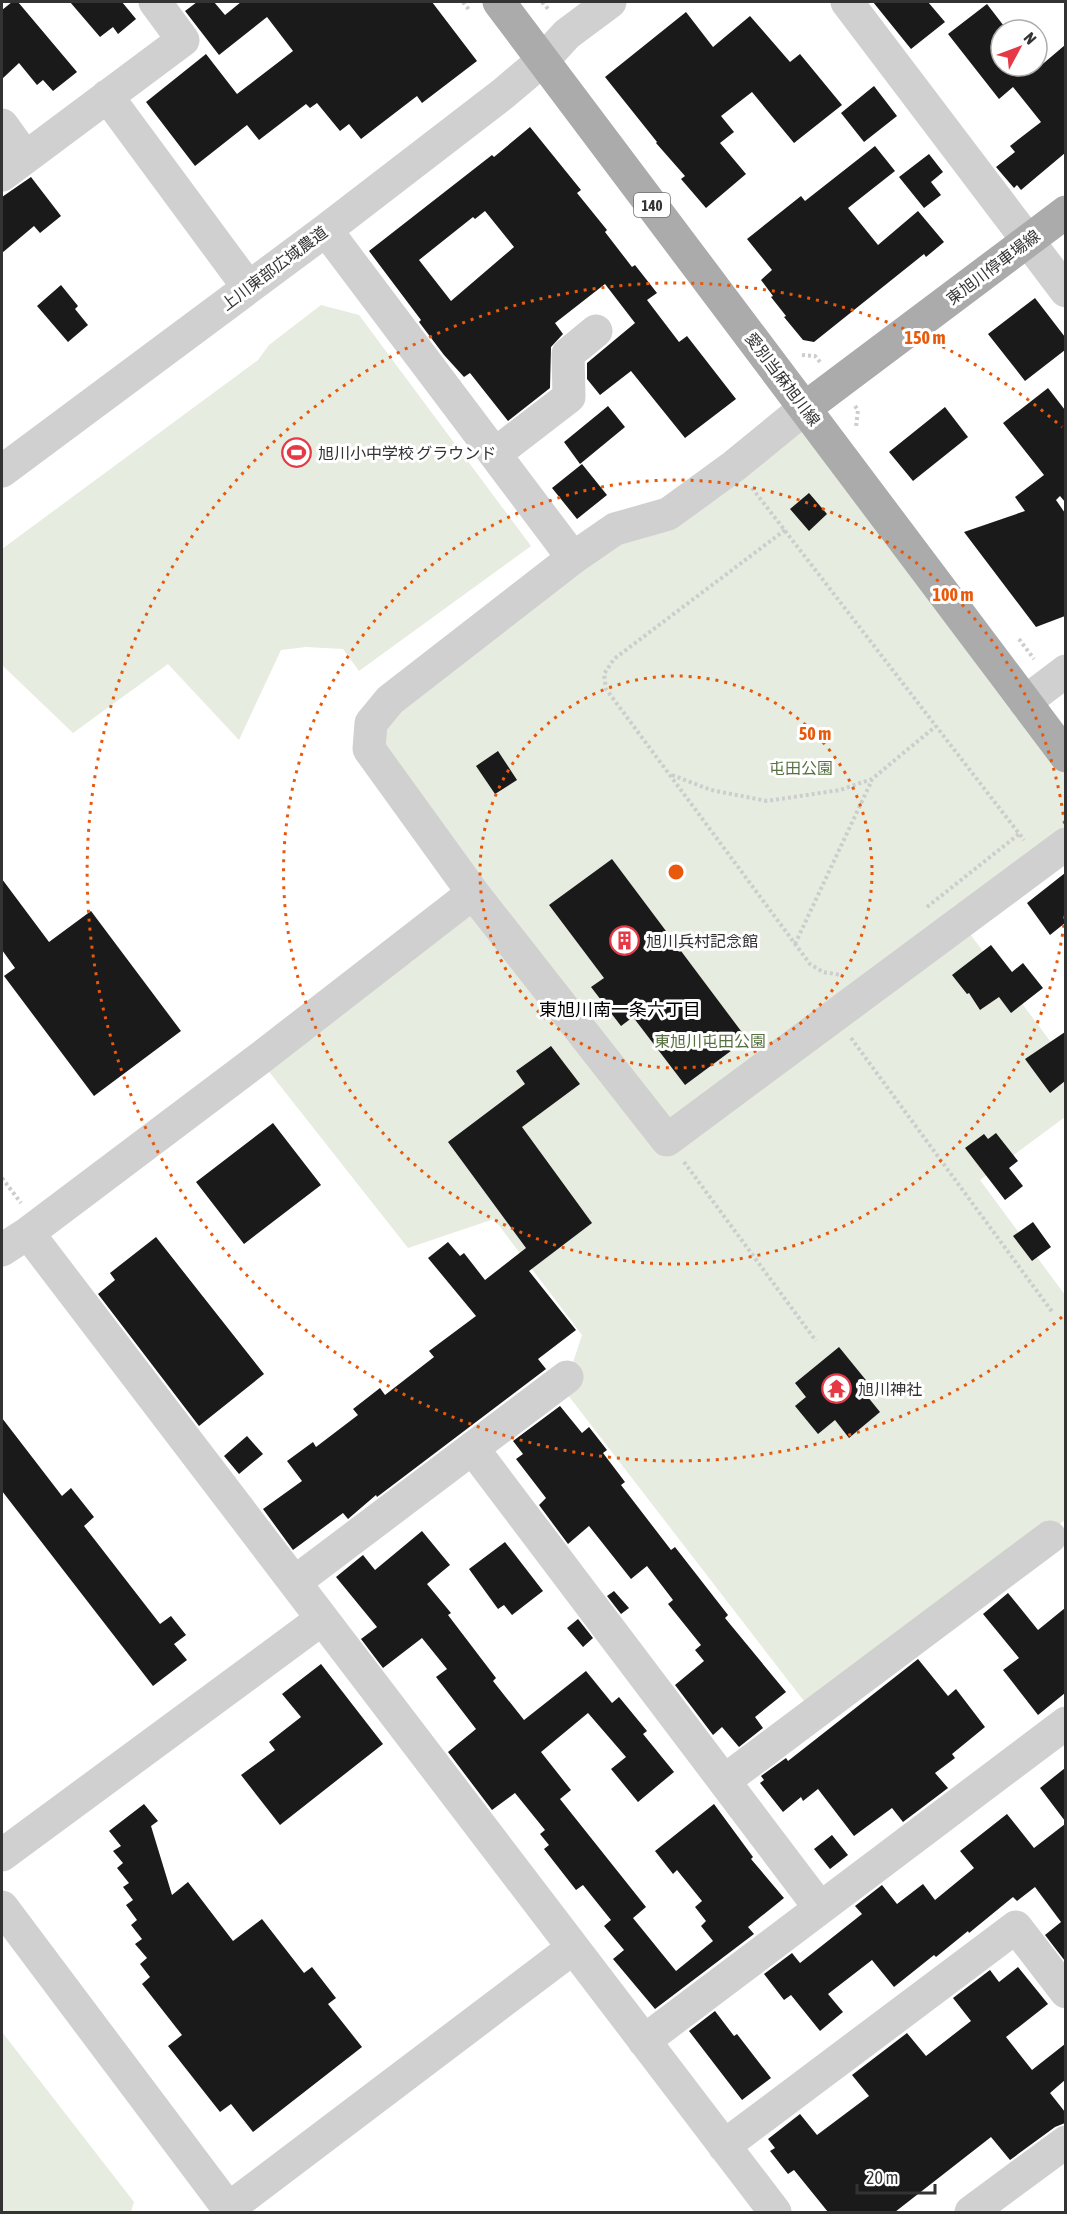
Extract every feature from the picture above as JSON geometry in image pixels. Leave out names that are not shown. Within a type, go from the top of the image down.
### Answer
[{"type":"main road","name":"愛別当麻旭川線","points":[[499,2],[1065,756]]},
{"type":"main road","name":"東旭川停車場線","points":[[805,408],[1065,212]]},
{"type":"street","points":[[2,125],[13,166],[183,40],[155,2]]},
{"type":"street","name":"上川東部広域農道","points":[[2,471],[326,230],[504,93],[543,60],[567,34],[610,2]]},
{"type":"street","points":[[847,2],[1065,291]]},
{"type":"street","points":[[107,96],[248,287]]},
{"type":"street","points":[[326,230],[573,558]]},
{"type":"street","points":[[495,454],[569,397],[568,354],[596,331]]},
{"type":"street","points":[[805,408],[735,466],[668,514],[615,529],[573,558],[390,700],[371,723],[369,749],[473,893],[668,1140],[1053,853]]},
{"type":"street","points":[[1025,702],[1065,671]]},
{"type":"street","points":[[473,893],[259,1059],[17,1229],[295,1582],[775,2212]]},
{"type":"street","points":[[295,1582],[567,1377]]},
{"type":"street","points":[[473,1449],[820,1908]]},
{"type":"street","points":[[724,1781],[1050,1537]]},
{"type":"street","points":[[2,1855],[322,1619]]},
{"type":"street","points":[[644,2041],[1065,1724]]},
{"type":"street","points":[[2,1907],[230,2211],[573,1948]]},
{"type":"street","points":[[724,2146],[1016,1927],[1065,1992]]},
{"type":"street","points":[[971,2212],[1065,2142]]},
{"type":"path","points":[[735,466],[1019,834],[1053,853]]},
{"type":"path","points":[[785,530],[614,659],[604,674],[606,689],[810,964],[823,972],[842,975]]},
{"type":"path","points":[[669,774],[711,790],[767,801],[840,790],[872,779],[936,726]]},
{"type":"path","points":[[795,944],[872,779]]},
{"type":"path","points":[[926,908],[1019,834]]},
{"type":"path","points":[[835,1016],[1053,1313]]},
{"type":"path","points":[[668,1140],[816,1341]]},
{"type":"path","points":[[2,1178],[17,1229]]},
{"type":"green space","name":"旭川小中学校 グラウンド","points":[[321,305],[359,315],[531,546],[359,671],[343,649],[306,647],[281,650],[239,740],[168,664],[73,733],[2,665],[2,549],[258,360],[269,345]]},
{"type":"green space","name":"東旭川屯田公園","points":[[805,408],[1065,756],[1065,844],[961,922],[1065,1061],[1065,1117],[980,1180],[1065,1295],[1065,1520],[807,1705],[564,1390],[582,1335],[494,1219],[408,1248],[259,1059],[473,893],[371,723]]},
{"type":"green space","points":[[2,2032],[134,2202],[131,2212],[2,2212]]},
{"type":"building","points":[[12,2],[18,2],[77,72],[53,91],[43,80],[37,85],[19,63],[2,79],[2,10]]},
{"type":"building","points":[[70,2],[122,2],[136,19],[118,34],[113,27],[100,37]]},
{"type":"building","points":[[197,2],[214,2],[225,15],[241,2],[432,2],[477,61],[422,103],[417,96],[361,139],[349,124],[340,131],[317,103],[310,108],[306,104],[259,140],[247,125],[195,166],[146,102],[206,54],[237,94],[293,51],[267,17],[219,55],[185,11]]},
{"type":"building","points":[[873,2],[928,2],[945,22],[911,49]]},
{"type":"building","points":[[987,4],[998,18],[989,18],[989,78],[1049,78],[1049,59],[1065,45],[1065,153],[1021,190],[1017,185],[1014,188],[996,167],[1015,152],[1010,146],[1041,122],[1013,87],[999,99],[948,34]]},
{"type":"building","points":[[686,12],[713,47],[750,16],[790,62],[800,54],[842,105],[794,143],[752,92],[721,116],[734,132],[720,143],[746,174],[706,208],[681,179],[685,176],[656,143],[605,77]]},
{"type":"building","points":[[874,86],[897,116],[864,142],[841,113]]},
{"type":"building","points":[[530,127],[581,190],[577,193],[607,230],[605,232],[632,267],[635,265],[657,293],[647,300],[679,342],[687,336],[736,399],[685,438],[631,371],[600,395],[587,379],[587,363],[635,323],[605,284],[555,323],[563,334],[551,347],[550,388],[508,421],[470,373],[464,377],[419,322],[421,320],[369,251],[492,155],[494,157]],"holes":[[[485,211],[514,247],[451,301],[419,260],[473,217],[475,219]]]},
{"type":"building","points":[[875,146],[895,171],[848,208],[878,245],[918,211],[944,242],[926,257],[924,254],[814,342],[803,340],[784,317],[786,316],[761,280],[772,270],[747,239],[801,196],[805,201]]},
{"type":"building","points":[[929,154],[943,172],[931,182],[941,195],[924,208],[899,177]]},
{"type":"building","points":[[31,177],[61,216],[40,233],[34,226],[2,253],[2,197]]},
{"type":"building","points":[[61,285],[78,306],[75,309],[88,325],[68,342],[37,306]]},
{"type":"building","points":[[1035,298],[1065,337],[1065,350],[1025,381],[988,334]]},
{"type":"building","points":[[1048,388],[1065,410],[1065,502],[1060,496],[1056,500],[1065,513],[1065,616],[1036,627],[964,532],[1025,511],[1015,497],[1044,475],[1003,423]]},
{"type":"building","points":[[608,406],[625,427],[580,464],[564,442]]},
{"type":"building","points":[[945,407],[968,437],[913,481],[889,452]]},
{"type":"building","points":[[582,464],[607,495],[577,519],[552,488]]},
{"type":"building","points":[[809,493],[827,514],[809,531],[790,509]]},
{"type":"building","points":[[498,751],[517,780],[495,794],[476,766]]},
{"type":"building","name":"旭川兵村記念館","points":[[612,859],[747,1039],[685,1085],[633,1017],[621,1026],[591,987],[604,978],[549,905]]},
{"type":"building","points":[[1065,873],[1065,923],[1050,935],[1027,903]]},
{"type":"building","points":[[2,879],[49,942],[91,911],[181,1031],[94,1096],[4,976],[15,968],[2,950]]},
{"type":"building","points":[[991,945],[1012,972],[1023,963],[1043,988],[1011,1013],[999,997],[980,1010],[969,993],[967,994],[952,975]]},
{"type":"building","points":[[1065,1032],[1065,1081],[1050,1093],[1025,1059]]},
{"type":"building","points":[[551,1046],[580,1084],[522,1127],[592,1223],[529,1271],[576,1330],[538,1359],[546,1369],[377,1497],[376,1495],[348,1519],[343,1513],[293,1550],[263,1509],[302,1481],[287,1461],[313,1442],[316,1447],[358,1415],[353,1409],[380,1388],[385,1395],[434,1357],[429,1351],[476,1316],[428,1258],[448,1242],[460,1256],[464,1253],[485,1280],[526,1248],[448,1142],[525,1084],[516,1071]]},
{"type":"building","points":[[273,1123],[321,1185],[244,1244],[196,1182]]},
{"type":"building","points":[[996,1133],[1018,1161],[1009,1168],[1023,1186],[1005,1200],[965,1148],[984,1134],[988,1139]]},
{"type":"building","points":[[1033,1222],[1051,1247],[1032,1261],[1013,1236]]},
{"type":"building","points":[[156,1237],[264,1374],[199,1426],[98,1294],[115,1280],[110,1273]]},
{"type":"building","name":"旭川神社","points":[[839,1347],[874,1390],[867,1396],[880,1412],[849,1438],[835,1420],[818,1434],[795,1406],[806,1397],[795,1383]]},
{"type":"building","points":[[560,1406],[582,1433],[589,1427],[607,1450],[603,1453],[625,1482],[621,1485],[671,1550],[675,1547],[728,1615],[725,1618],[786,1692],[755,1717],[763,1728],[739,1747],[722,1727],[713,1735],[675,1685],[704,1661],[695,1650],[701,1645],[668,1604],[673,1600],[647,1566],[631,1579],[589,1526],[568,1544],[539,1505],[546,1498],[516,1459],[523,1454],[513,1441]]},
{"type":"building","points":[[2,1418],[62,1496],[71,1488],[94,1517],[84,1526],[160,1624],[171,1616],[186,1635],[174,1644],[187,1660],[153,1686],[2,1491]]},
{"type":"building","points":[[247,1436],[263,1454],[239,1474],[224,1456]]},
{"type":"building","points":[[422,1531],[450,1565],[427,1584],[451,1613],[448,1615],[496,1678],[493,1681],[524,1720],[586,1671],[612,1703],[619,1697],[647,1731],[643,1734],[674,1772],[638,1802],[611,1769],[626,1757],[588,1713],[541,1752],[571,1790],[560,1799],[646,1907],[633,1918],[676,1971],[713,1941],[701,1926],[706,1921],[695,1907],[702,1901],[677,1870],[673,1874],[655,1851],[714,1804],[753,1857],[751,1859],[784,1898],[748,1927],[754,1934],[655,2009],[613,1959],[624,1950],[604,1926],[611,1920],[583,1885],[576,1890],[544,1849],[549,1845],[540,1834],[545,1830],[515,1793],[492,1810],[448,1752],[476,1729],[436,1677],[447,1669],[422,1638],[383,1668],[361,1639],[377,1627],[336,1577],[363,1555],[375,1570]]},
{"type":"building","points":[[505,1542],[543,1591],[512,1615],[504,1605],[498,1609],[469,1569]]},
{"type":"building","points":[[614,1591],[629,1608],[621,1614],[607,1596]]},
{"type":"building","points":[[1008,1593],[1038,1630],[1065,1608],[1065,1693],[1038,1715],[1003,1670],[1019,1658],[983,1614]]},
{"type":"building","points":[[578,1619],[593,1638],[583,1647],[567,1628]]},
{"type":"building","points":[[918,1659],[948,1696],[956,1689],[985,1727],[952,1754],[955,1758],[935,1773],[948,1788],[903,1822],[892,1808],[854,1836],[818,1789],[803,1801],[801,1797],[783,1812],[760,1783],[764,1780],[761,1776],[786,1758],[788,1761]]},
{"type":"building","points":[[321,1664],[383,1744],[280,1825],[241,1775],[275,1750],[269,1742],[301,1717],[282,1694]]},
{"type":"building","points":[[1065,1768],[1065,1821],[1040,1788]]},
{"type":"building","points":[[144,1804],[158,1821],[151,1826],[172,1895],[188,1882],[233,1941],[262,1919],[304,1973],[312,1967],[336,1998],[328,2004],[362,2047],[253,2132],[231,2104],[220,2112],[168,2046],[182,2035],[142,1984],[150,1977],[140,1964],[147,1958],[135,1944],[142,1939],[131,1925],[137,1920],[126,1905],[133,1900],[123,1887],[129,1883],[117,1868],[123,1863],[113,1851],[121,1846],[109,1831]]},
{"type":"building","points":[[1007,1814],[1034,1848],[1065,1824],[1065,1961],[1045,1935],[1061,1922],[1035,1887],[1017,1901],[1013,1897],[969,1933],[968,1931],[936,1957],[934,1955],[894,1987],[872,1960],[828,1994],[843,2012],[820,2031],[791,1995],[784,2000],[764,1974],[792,1953],[800,1963],[862,1914],[855,1906],[882,1885],[897,1904],[923,1884],[935,1900],[974,1868],[960,1851]]},
{"type":"building","points":[[832,1835],[848,1855],[830,1869],[814,1849]]},
{"type":"building","points":[[1018,1967],[1048,2004],[1006,2037],[1032,2070],[1065,2044],[1065,2080],[1050,2093],[1065,2112],[1065,2123],[1055,2127],[1010,2160],[991,2137],[895,2212],[828,2212],[794,2170],[788,2174],[770,2151],[775,2148],[768,2139],[800,2114],[817,2135],[869,2096],[852,2075],[907,2033],[926,2056],[971,2021],[953,1998],[990,1970],[999,1982]]},
{"type":"building","points":[[715,2011],[734,2036],[737,2034],[771,2078],[742,2100],[689,2031]]},
{"type":"place","name":"旭川小中学校 グラウンド","points":[[297,453]]},
{"type":"place","name":"旭川兵村記念館","points":[[625,941]]},
{"type":"place","name":"旭川神社","points":[[837,1389]]},
{"type":"district","name":"東旭川南一条六丁目","points":[[620,1009]]},
{"type":"park label","name":"屯田公園","points":[[801,768]]}]
